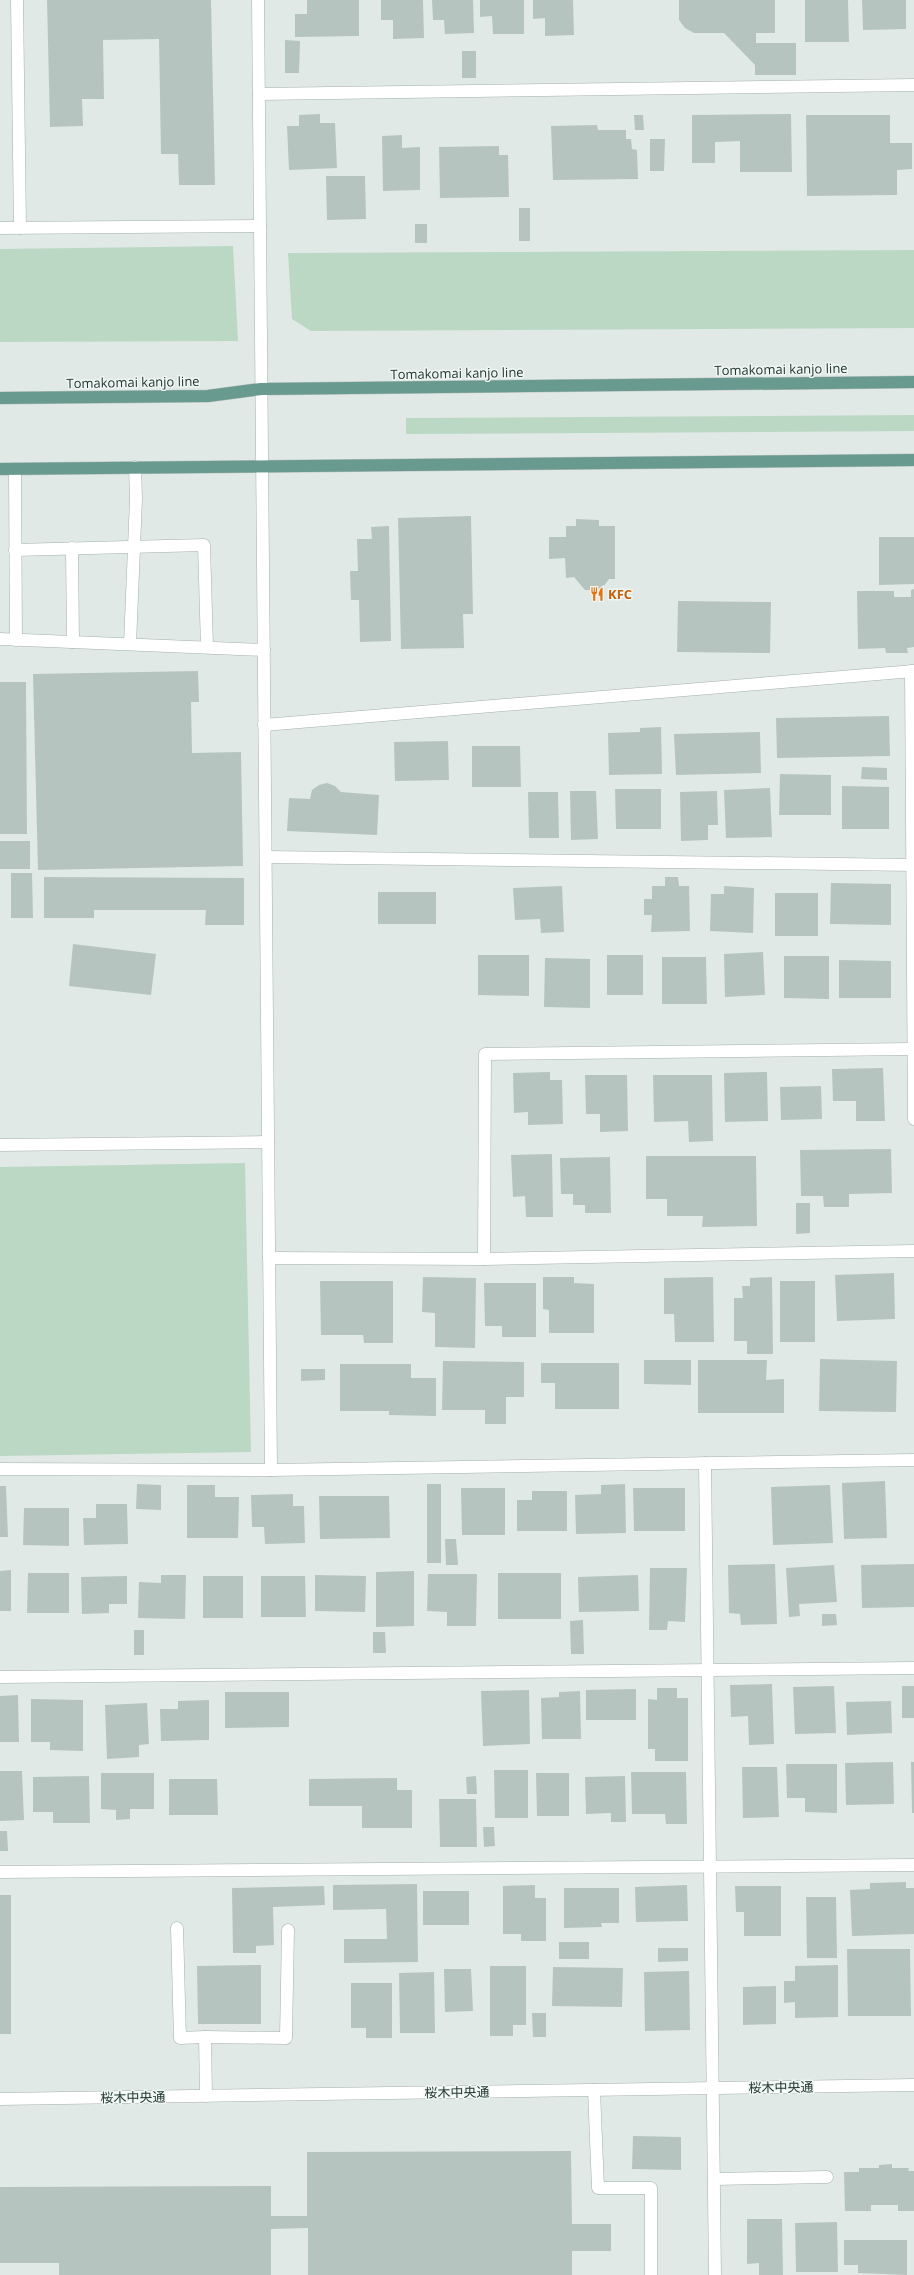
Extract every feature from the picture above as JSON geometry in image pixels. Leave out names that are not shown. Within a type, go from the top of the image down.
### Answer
[{"type":"main road","name":"Tomakomai kanjo line","points":[[0,398],[208,396],[261,389],[914,382]]},
{"type":"main road","points":[[0,469],[914,460]]},
{"type":"street","points":[[17,0],[20,228]]},
{"type":"street","points":[[258,0],[271,1470]]},
{"type":"street","points":[[258,94],[914,85]]},
{"type":"street","points":[[0,228],[260,226]]},
{"type":"street","points":[[130,644],[136,499],[135,467]]},
{"type":"street","points":[[14,469],[16,640]]},
{"type":"street","points":[[15,550],[204,545],[207,648]]},
{"type":"street","points":[[72,548],[73,642]]},
{"type":"street","points":[[0,639],[264,650]]},
{"type":"street","points":[[264,724],[913,671],[914,1119]]},
{"type":"street","points":[[266,857],[914,865]]},
{"type":"street","points":[[484,1259],[485,1054],[913,1057]]},
{"type":"street","points":[[0,1145],[268,1142]]},
{"type":"street","points":[[269,1258],[484,1259],[914,1251]]},
{"type":"street","points":[[0,1469],[271,1470],[914,1460]]},
{"type":"street","points":[[705,1463],[706,1672],[711,1867],[715,2275]]},
{"type":"street","points":[[0,1677],[706,1672],[914,1668]]},
{"type":"street","points":[[0,1872],[914,1865]]},
{"type":"street","points":[[177,1928],[180,2038],[286,2038],[288,1930]]},
{"type":"street","points":[[205,2037],[206,2096]]},
{"type":"street","name":"桜木中央通","points":[[0,2099],[914,2086]]},
{"type":"street","points":[[594,2090],[598,2188],[651,2188],[651,2275]]},
{"type":"street","points":[[714,2179],[827,2177]]},
{"type":"green space","points":[[233,246],[238,341],[0,342],[0,249]]},
{"type":"green space","points":[[914,250],[914,328],[311,331],[292,319],[288,253]]},
{"type":"green space","points":[[914,415],[914,431],[406,434],[406,418]]},
{"type":"green space","points":[[245,1163],[251,1452],[0,1456],[0,1167]]},
{"type":"building","points":[[47,0],[211,0],[215,185],[179,185],[178,154],[161,154],[159,39],[103,40],[104,99],[82,99],[83,126],[50,127]]},
{"type":"building","points":[[307,0],[359,0],[359,36],[295,37],[295,14],[307,14]]},
{"type":"building","points":[[381,0],[423,0],[424,38],[393,39],[393,20],[381,20]]},
{"type":"building","points":[[432,0],[473,0],[474,33],[445,34],[444,20],[433,20]]},
{"type":"building","points":[[480,0],[524,0],[524,34],[493,34],[492,16],[480,17]]},
{"type":"building","points":[[533,0],[573,0],[574,35],[545,36],[545,18],[533,19]]},
{"type":"building","points":[[679,0],[775,0],[775,33],[756,33],[756,43],[796,43],[796,75],[755,75],[755,65],[724,33],[694,33],[685,28],[679,20]]},
{"type":"building","points":[[805,0],[848,0],[849,42],[805,42]]},
{"type":"building","points":[[862,0],[906,0],[906,29],[863,30]]},
{"type":"building","points":[[285,40],[300,41],[299,73],[285,73]]},
{"type":"building","points":[[462,51],[476,51],[476,78],[462,78]]},
{"type":"building","points":[[320,114],[320,123],[335,123],[337,168],[289,170],[287,126],[299,126],[299,115]]},
{"type":"building","points":[[791,114],[792,172],[740,172],[740,141],[715,142],[715,163],[692,163],[692,115]]},
{"type":"building","points":[[634,115],[643,115],[644,130],[635,130]]},
{"type":"building","points":[[806,115],[890,115],[890,143],[912,143],[912,169],[897,170],[897,195],[807,196]]},
{"type":"building","points":[[597,125],[598,130],[626,130],[626,139],[631,139],[632,149],[637,150],[638,179],[553,180],[551,126]]},
{"type":"building","points":[[402,135],[402,148],[420,147],[420,190],[383,191],[382,136]]},
{"type":"building","points":[[650,139],[665,139],[664,171],[650,171]]},
{"type":"building","points":[[499,146],[499,155],[508,155],[509,197],[440,198],[439,147]]},
{"type":"building","points":[[326,176],[365,176],[366,219],[327,220]]},
{"type":"building","points":[[519,208],[530,208],[530,241],[519,241]]},
{"type":"building","points":[[415,224],[427,224],[427,243],[415,243]]},
{"type":"building","points":[[471,516],[473,614],[463,614],[464,648],[401,649],[398,518]]},
{"type":"building","points":[[576,519],[599,520],[599,526],[615,526],[615,579],[609,579],[601,590],[585,590],[574,577],[566,578],[565,558],[549,559],[549,537],[566,537],[566,526],[576,526]]},
{"type":"building","points":[[389,526],[391,641],[360,642],[359,600],[351,600],[350,571],[358,571],[357,539],[372,539],[371,527]]},
{"type":"building","points":[[879,537],[914,537],[914,584],[879,585]]},
{"type":"building","points":[[914,589],[914,647],[907,648],[908,653],[886,653],[885,648],[858,649],[857,591],[894,591],[894,597],[911,597],[911,590]]},
{"type":"building","points":[[678,601],[771,602],[770,653],[677,652]]},
{"type":"building","points":[[198,671],[199,702],[191,702],[192,753],[241,752],[243,866],[38,870],[33,674]]},
{"type":"building","points":[[0,682],[26,682],[27,834],[0,834]]},
{"type":"building","points":[[889,716],[890,756],[777,758],[776,718]]},
{"type":"building","points":[[661,727],[662,774],[609,775],[608,733],[640,732],[640,728]]},
{"type":"building","points":[[760,732],[761,773],[676,775],[674,734]]},
{"type":"building","points":[[448,741],[449,780],[395,781],[394,742]]},
{"type":"building","points":[[472,746],[520,746],[521,787],[472,787]]},
{"type":"building","points":[[862,767],[887,768],[887,780],[861,779]]},
{"type":"building","points":[[780,774],[831,775],[831,815],[779,815]]},
{"type":"building","points":[[327,783],[335,786],[341,792],[379,795],[377,835],[287,831],[289,798],[310,799],[312,790],[319,785]]},
{"type":"building","points":[[842,786],[889,787],[889,829],[842,829]]},
{"type":"building","points":[[770,788],[772,837],[726,838],[724,790]]},
{"type":"building","points":[[615,789],[661,789],[661,829],[616,829]]},
{"type":"building","points":[[570,791],[596,791],[598,839],[571,840]]},
{"type":"building","points":[[717,791],[718,825],[708,825],[708,840],[681,841],[680,792]]},
{"type":"building","points":[[528,792],[558,792],[559,838],[529,838]]},
{"type":"building","points":[[0,841],[30,841],[30,869],[0,869]]},
{"type":"building","points":[[11,873],[32,873],[33,918],[11,918]]},
{"type":"building","points":[[44,877],[244,878],[244,925],[205,925],[206,910],[94,910],[94,918],[44,918]]},
{"type":"building","points":[[665,877],[678,877],[679,886],[689,886],[690,931],[651,932],[652,915],[644,915],[644,899],[652,899],[652,886],[665,886]]},
{"type":"building","points":[[831,883],[891,884],[891,925],[830,924]]},
{"type":"building","points":[[562,886],[564,932],[541,933],[540,919],[515,920],[513,888]]},
{"type":"building","points":[[724,886],[754,888],[753,933],[710,931],[711,894],[724,894]]},
{"type":"building","points":[[378,892],[436,892],[436,924],[378,924]]},
{"type":"building","points":[[775,893],[818,893],[818,936],[775,936]]},
{"type":"building","points":[[73,944],[156,954],[151,995],[69,986]]},
{"type":"building","points":[[763,952],[765,995],[725,997],[724,954]]},
{"type":"building","points":[[478,955],[529,955],[529,996],[478,995]]},
{"type":"building","points":[[607,955],[643,955],[643,995],[607,995]]},
{"type":"building","points":[[784,956],[829,956],[829,999],[784,998]]},
{"type":"building","points":[[662,957],[706,957],[707,1004],[662,1004]]},
{"type":"building","points":[[545,958],[590,959],[590,1008],[544,1007]]},
{"type":"building","points":[[839,960],[891,961],[891,998],[839,998]]},
{"type":"building","points":[[883,1068],[885,1121],[856,1121],[856,1101],[833,1101],[832,1069]]},
{"type":"building","points":[[550,1072],[550,1080],[562,1080],[563,1124],[528,1125],[528,1112],[514,1113],[513,1073]]},
{"type":"building","points":[[767,1072],[768,1121],[725,1122],[724,1073]]},
{"type":"building","points":[[585,1075],[627,1075],[628,1131],[600,1132],[600,1114],[586,1114]]},
{"type":"building","points":[[653,1075],[712,1075],[713,1141],[689,1142],[688,1121],[654,1122]]},
{"type":"building","points":[[821,1086],[822,1119],[781,1120],[780,1087]]},
{"type":"building","points":[[891,1149],[892,1193],[849,1194],[849,1207],[824,1207],[823,1196],[801,1196],[800,1150]]},
{"type":"building","points":[[552,1154],[553,1217],[526,1217],[525,1196],[513,1197],[511,1155]]},
{"type":"building","points":[[646,1156],[756,1156],[757,1226],[702,1227],[703,1216],[667,1216],[667,1199],[646,1199]]},
{"type":"building","points":[[610,1157],[611,1213],[585,1213],[585,1205],[573,1205],[573,1194],[561,1194],[560,1158]]},
{"type":"building","points":[[796,1203],[810,1203],[810,1233],[796,1234]]},
{"type":"building","points":[[894,1273],[895,1319],[837,1321],[835,1275]]},
{"type":"building","points":[[423,1277],[476,1278],[475,1348],[435,1347],[435,1313],[422,1312]]},
{"type":"building","points":[[543,1277],[574,1277],[574,1283],[594,1284],[594,1333],[549,1333],[549,1310],[543,1309]]},
{"type":"building","points":[[713,1277],[714,1342],[675,1342],[674,1314],[664,1314],[664,1278]]},
{"type":"building","points":[[772,1277],[773,1354],[747,1354],[747,1341],[734,1341],[734,1298],[743,1298],[742,1286],[750,1286],[750,1278]]},
{"type":"building","points":[[320,1281],[393,1281],[393,1343],[364,1343],[363,1335],[321,1335]]},
{"type":"building","points":[[780,1281],[815,1281],[815,1342],[780,1342]]},
{"type":"building","points":[[484,1283],[536,1283],[536,1337],[502,1337],[502,1326],[485,1326]]},
{"type":"building","points":[[820,1359],[897,1361],[896,1412],[819,1411]]},
{"type":"building","points":[[644,1360],[691,1360],[691,1385],[644,1384]]},
{"type":"building","points":[[698,1360],[767,1360],[766,1380],[784,1379],[784,1413],[698,1413]]},
{"type":"building","points":[[443,1361],[524,1362],[524,1397],[506,1397],[506,1424],[485,1424],[485,1410],[442,1410]]},
{"type":"building","points":[[541,1363],[619,1363],[619,1409],[555,1409],[555,1383],[541,1383]]},
{"type":"building","points":[[340,1364],[411,1364],[411,1378],[436,1378],[436,1416],[389,1415],[389,1411],[340,1411]]},
{"type":"building","points":[[301,1369],[325,1369],[325,1380],[301,1381]]},
{"type":"building","points":[[885,1481],[887,1538],[844,1539],[842,1483]]},
{"type":"building","points":[[137,1484],[161,1485],[161,1510],[136,1509]]},
{"type":"building","points":[[427,1484],[441,1484],[441,1563],[427,1563]]},
{"type":"building","points":[[625,1484],[626,1533],[576,1534],[575,1495],[601,1494],[601,1485]]},
{"type":"building","points":[[187,1485],[215,1485],[215,1497],[239,1497],[238,1538],[187,1538]]},
{"type":"building","points":[[830,1485],[833,1543],[773,1545],[771,1487]]},
{"type":"building","points":[[0,1486],[6,1486],[8,1537],[0,1537]]},
{"type":"building","points":[[461,1488],[505,1488],[505,1535],[462,1535]]},
{"type":"building","points":[[633,1488],[685,1488],[685,1531],[634,1531]]},
{"type":"building","points":[[532,1491],[567,1491],[567,1531],[517,1531],[517,1500],[532,1500]]},
{"type":"building","points":[[293,1494],[293,1506],[304,1506],[305,1543],[265,1544],[264,1527],[252,1527],[251,1495]]},
{"type":"building","points":[[319,1496],[389,1496],[390,1538],[320,1539]]},
{"type":"building","points":[[96,1504],[127,1504],[128,1544],[84,1545],[83,1518],[96,1518]]},
{"type":"building","points":[[24,1508],[69,1508],[69,1546],[23,1545]]},
{"type":"building","points":[[445,1539],[456,1539],[458,1565],[446,1565]]},
{"type":"building","points":[[775,1564],[777,1624],[741,1625],[740,1614],[729,1613],[728,1565]]},
{"type":"building","points":[[914,1564],[914,1607],[862,1608],[861,1565]]},
{"type":"building","points":[[834,1565],[837,1602],[799,1604],[800,1616],[789,1617],[786,1568]]},
{"type":"building","points":[[650,1568],[687,1568],[685,1622],[668,1621],[667,1630],[649,1630]]},
{"type":"building","points":[[11,1570],[11,1611],[0,1611],[0,1571]]},
{"type":"building","points":[[414,1571],[414,1626],[376,1627],[376,1572]]},
{"type":"building","points":[[28,1573],[69,1573],[69,1613],[27,1613]]},
{"type":"building","points":[[498,1573],[561,1573],[561,1619],[498,1619]]},
{"type":"building","points":[[428,1574],[477,1574],[476,1626],[447,1626],[447,1612],[427,1611]]},
{"type":"building","points":[[161,1575],[186,1575],[185,1619],[138,1618],[139,1582],[161,1583]]},
{"type":"building","points":[[315,1575],[366,1576],[365,1612],[315,1611]]},
{"type":"building","points":[[638,1575],[639,1611],[579,1612],[578,1577]]},
{"type":"building","points":[[127,1576],[127,1604],[109,1604],[109,1613],[82,1614],[81,1577]]},
{"type":"building","points":[[203,1576],[243,1576],[243,1618],[203,1618]]},
{"type":"building","points":[[261,1576],[305,1576],[306,1617],[261,1617]]},
{"type":"building","points":[[822,1614],[836,1614],[837,1625],[822,1626]]},
{"type":"building","points":[[583,1620],[584,1654],[571,1654],[570,1621]]},
{"type":"building","points":[[134,1630],[144,1630],[144,1655],[134,1655]]},
{"type":"building","points":[[373,1632],[385,1632],[386,1653],[373,1653]]},
{"type":"building","points":[[772,1684],[774,1744],[749,1745],[748,1716],[731,1717],[730,1685]]},
{"type":"building","points":[[834,1686],[836,1733],[795,1734],[793,1687]]},
{"type":"building","points":[[902,1686],[914,1686],[914,1718],[902,1718]]},
{"type":"building","points":[[657,1688],[677,1688],[677,1698],[688,1698],[688,1761],[655,1761],[655,1749],[648,1749],[648,1699],[657,1700]]},
{"type":"building","points":[[636,1689],[636,1720],[586,1720],[586,1690]]},
{"type":"building","points":[[529,1690],[530,1744],[483,1746],[481,1691]]},
{"type":"building","points":[[580,1691],[581,1739],[542,1739],[541,1698],[559,1697],[559,1692]]},
{"type":"building","points":[[225,1692],[289,1692],[289,1727],[225,1728]]},
{"type":"building","points":[[18,1695],[19,1742],[0,1742],[0,1696]]},
{"type":"building","points":[[31,1699],[83,1700],[83,1751],[50,1750],[50,1742],[31,1742]]},
{"type":"building","points":[[209,1700],[209,1740],[161,1741],[160,1709],[178,1709],[178,1701]]},
{"type":"building","points":[[891,1701],[892,1733],[847,1735],[846,1702]]},
{"type":"building","points":[[147,1703],[149,1744],[139,1745],[139,1757],[107,1759],[105,1705]]},
{"type":"building","points":[[893,1762],[894,1804],[846,1805],[845,1763]]},
{"type":"building","points":[[911,1762],[914,1762],[914,1813],[912,1813]]},
{"type":"building","points":[[786,1764],[837,1764],[837,1813],[805,1812],[805,1798],[787,1798]]},
{"type":"building","points":[[742,1767],[777,1767],[779,1817],[743,1818]]},
{"type":"building","points":[[494,1770],[528,1770],[528,1818],[495,1818]]},
{"type":"building","points":[[0,1771],[22,1771],[24,1820],[0,1821]]},
{"type":"building","points":[[631,1772],[686,1772],[687,1824],[666,1824],[665,1814],[632,1814]]},
{"type":"building","points":[[101,1773],[154,1773],[154,1809],[130,1809],[130,1819],[116,1820],[116,1810],[101,1809]]},
{"type":"building","points":[[536,1773],[569,1773],[569,1816],[537,1816]]},
{"type":"building","points":[[89,1776],[90,1823],[53,1823],[53,1812],[33,1812],[33,1777]]},
{"type":"building","points":[[476,1776],[477,1794],[467,1794],[466,1777]]},
{"type":"building","points":[[625,1776],[626,1822],[611,1822],[611,1813],[586,1814],[585,1777]]},
{"type":"building","points":[[397,1778],[397,1790],[412,1790],[412,1828],[362,1828],[362,1806],[309,1806],[309,1779]]},
{"type":"building","points":[[169,1779],[217,1779],[218,1815],[169,1815]]},
{"type":"building","points":[[439,1799],[476,1799],[477,1847],[440,1847]]},
{"type":"building","points":[[483,1827],[494,1827],[495,1846],[484,1847]]},
{"type":"building","points":[[0,1831],[7,1831],[8,1851],[0,1851]]},
{"type":"building","points":[[906,1882],[906,1888],[914,1888],[914,1934],[852,1936],[850,1890],[870,1889],[870,1883]]},
{"type":"building","points":[[417,1884],[418,1962],[344,1963],[344,1939],[387,1939],[386,1909],[333,1910],[333,1885]]},
{"type":"building","points":[[535,1885],[535,1898],[546,1898],[546,1941],[521,1941],[521,1934],[503,1934],[503,1886]]},
{"type":"building","points":[[687,1885],[688,1921],[636,1922],[635,1887]]},
{"type":"building","points":[[324,1886],[325,1905],[273,1907],[274,1945],[256,1946],[256,1953],[233,1953],[232,1888]]},
{"type":"building","points":[[735,1886],[781,1886],[781,1936],[744,1936],[744,1912],[736,1912]]},
{"type":"building","points":[[564,1888],[619,1888],[619,1923],[601,1923],[602,1927],[564,1928]]},
{"type":"building","points":[[423,1891],[469,1891],[469,1925],[423,1925]]},
{"type":"building","points":[[0,1895],[11,1895],[11,2034],[0,2034]]},
{"type":"building","points":[[806,1897],[836,1897],[837,1958],[807,1958]]},
{"type":"building","points":[[559,1942],[589,1942],[589,1959],[559,1959]]},
{"type":"building","points":[[658,1948],[688,1948],[688,1961],[658,1962]]},
{"type":"building","points":[[847,1949],[910,1949],[911,2016],[848,2016]]},
{"type":"building","points":[[261,1965],[261,2024],[198,2024],[197,1966]]},
{"type":"building","points":[[838,1965],[838,2017],[795,2018],[795,2002],[784,2003],[784,1981],[795,1981],[795,1966]]},
{"type":"building","points":[[490,1966],[526,1966],[526,2025],[513,2025],[513,2036],[490,2036]]},
{"type":"building","points":[[553,1967],[623,1968],[622,2007],[552,2006]]},
{"type":"building","points":[[444,1969],[471,1969],[473,2011],[445,2012]]},
{"type":"building","points":[[689,1971],[690,2030],[645,2031],[644,1972]]},
{"type":"building","points":[[434,1972],[435,2033],[400,2033],[399,1973]]},
{"type":"building","points":[[351,1983],[392,1983],[392,2038],[366,2038],[366,2028],[351,2028]]},
{"type":"building","points":[[776,1986],[776,2024],[743,2025],[743,1987]]},
{"type":"building","points":[[532,2013],[546,2013],[546,2037],[533,2037]]},
{"type":"building","points":[[633,2136],[681,2137],[681,2170],[632,2169]]},
{"type":"building","points":[[571,2151],[572,2224],[611,2224],[611,2251],[572,2251],[572,2275],[308,2275],[308,2228],[271,2229],[271,2275],[59,2275],[59,2263],[0,2263],[0,2187],[271,2186],[271,2216],[307,2216],[307,2152]]},
{"type":"building","points":[[892,2164],[892,2168],[909,2168],[908,2171],[914,2171],[914,2211],[898,2211],[898,2205],[871,2205],[871,2211],[845,2211],[844,2172],[859,2172],[859,2168],[879,2168],[879,2165]]},
{"type":"building","points":[[747,2219],[782,2219],[783,2275],[759,2275],[759,2263],[747,2264]]},
{"type":"building","points":[[837,2222],[838,2272],[796,2272],[795,2223]]},
{"type":"building","points":[[844,2240],[907,2240],[907,2275],[858,2273],[858,2265],[844,2265]]},
{"type":"place","name":"KFC","points":[[597,594]]}]
